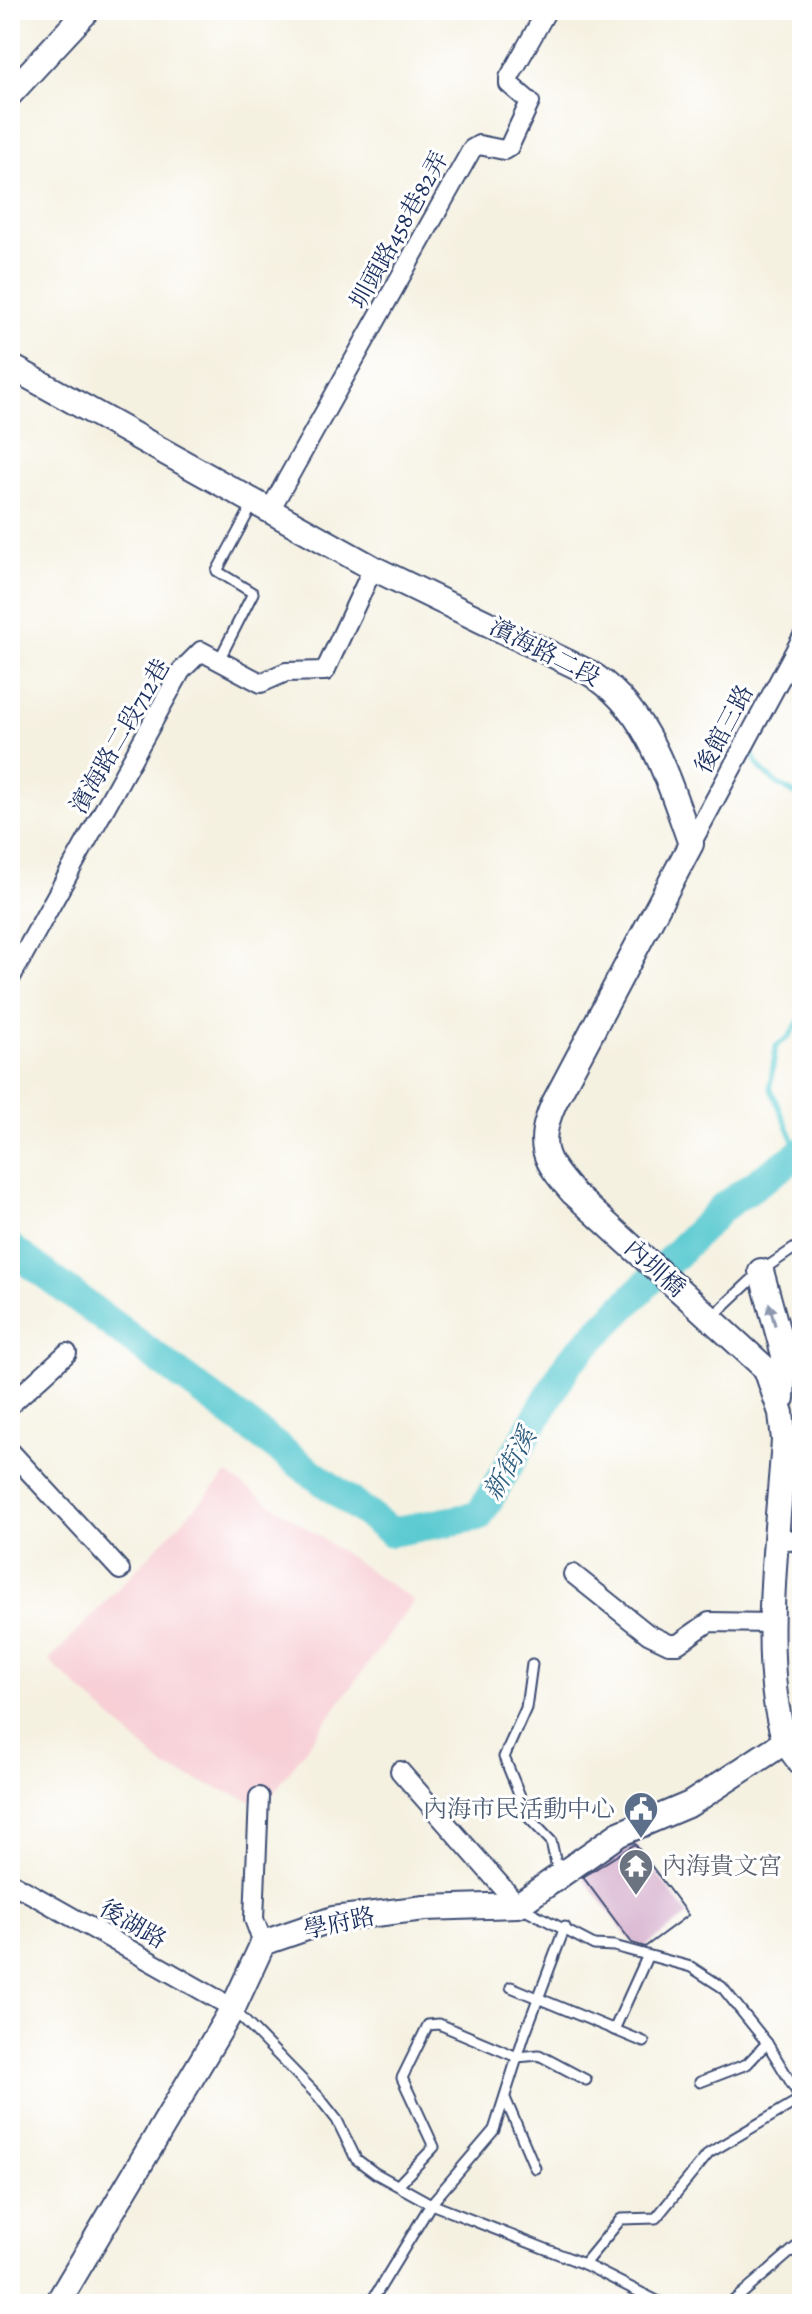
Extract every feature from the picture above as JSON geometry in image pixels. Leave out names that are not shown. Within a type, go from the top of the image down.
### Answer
[{"type":"street","points":[[10,94],[88,10]]},
{"type":"street","name":"圳頭路458巷82弄","points":[[262,506],[472,149],[479,145],[504,150],[509,147],[530,102],[509,84],[509,78],[547,10]]},
{"type":"street","name":"濱海路二段","points":[[10,366],[373,568],[549,651],[611,686],[629,704],[646,731],[691,844]]},
{"type":"street","points":[[219,660],[261,683],[286,672],[325,671],[373,568]]},
{"type":"street","name":"後館三路","points":[[691,844],[802,638]]},
{"type":"street","name":"濱海路二段712巷","points":[[10,979],[181,671],[201,651],[219,660]]},
{"type":"street","name":"內圳橋","points":[[691,844],[545,1123],[544,1153],[554,1171],[613,1230],[766,1369],[781,1413]]},
{"type":"street","points":[[761,1271],[784,1355],[781,1413],[790,1540],[772,1623],[773,1670],[786,1741],[802,1765]]},
{"type":"street","points":[[10,1405],[67,1353]]},
{"type":"street","points":[[10,1451],[120,1570]]},
{"type":"street","points":[[573,1574],[648,1634],[669,1644],[678,1644],[709,1622],[772,1623]]},
{"type":"street","points":[[400,1771],[518,1905],[619,1834],[690,1804],[786,1741]]},
{"type":"street","points":[[57,2304],[233,2008],[263,1943],[254,1919],[259,1797]]},
{"type":"street","name":"後湖路","points":[[10,1882],[233,2008]]},
{"type":"street","name":"學府路","points":[[263,1943],[333,1919],[425,1908],[518,1905]]},
{"type":"lane","points":[[219,660],[253,593],[217,571],[262,506]]},
{"type":"lane","points":[[704,1311],[802,1243]]},
{"type":"lane","points":[[532,1664],[526,1708],[504,1757],[529,1818],[551,1841],[559,1879]]},
{"type":"lane","points":[[518,1905],[565,1927],[594,1945],[614,1946],[691,1967],[722,1987],[767,2043],[802,2099],[709,2153],[656,2218],[621,2219],[584,2264]]},
{"type":"lane","points":[[370,2304],[431,2204],[494,2130],[565,1927]]},
{"type":"lane","points":[[614,2030],[647,1957]]},
{"type":"lane","points":[[511,1987],[538,2001],[644,2042]]},
{"type":"lane","points":[[233,2008],[318,2096],[337,2120],[356,2159],[431,2204],[584,2264],[663,2304]]},
{"type":"lane","points":[[398,2185],[434,2147],[402,2078],[428,2025],[439,2024],[517,2057],[539,2055],[586,2080]]},
{"type":"lane","points":[[700,2082],[747,2064],[767,2043]]},
{"type":"lane","points":[[505,2097],[535,2168]]},
{"type":"lane","points":[[730,2304],[802,2242]]},
{"type":"shaded area","points":[[227,1474],[414,1601],[264,1806],[166,1768],[49,1661]]},
{"type":"building","name":"內海貴文宮","points":[[635,1844],[688,1915],[645,1947],[632,1943],[583,1877]]},
{"type":"waterway","points":[[752,745],[753,754],[762,770],[802,798]]},
{"type":"waterway","points":[[793,1139],[770,1087],[776,1046],[789,1037],[802,1016]]},
{"type":"waterway","name":"新街溪","points":[[10,1248],[391,1532],[479,1516],[569,1362],[723,1207],[802,1152]]},
{"type":"place","name":"內海市民活動中心","points":[[641,1840]]},
{"type":"place","name":"內海貴文宮","points":[[636,1897]]}]
